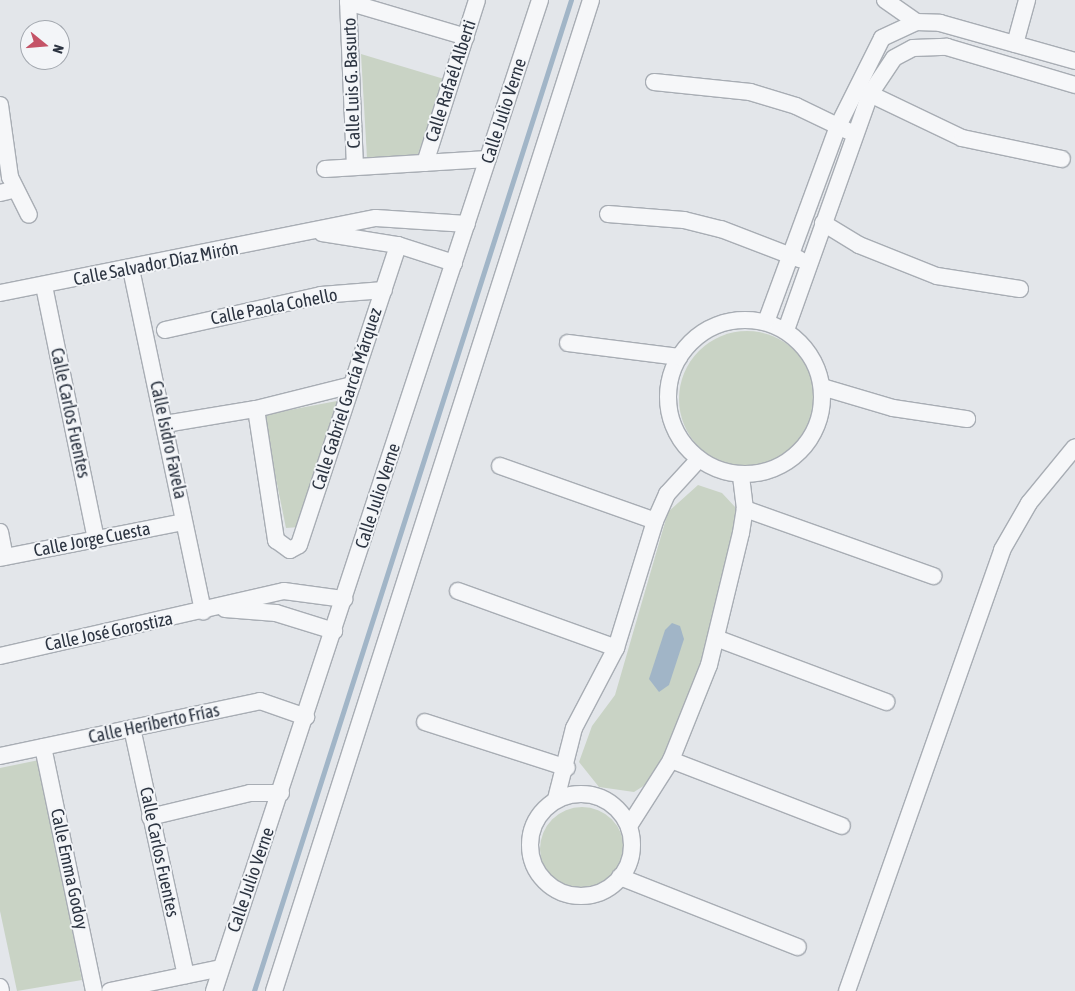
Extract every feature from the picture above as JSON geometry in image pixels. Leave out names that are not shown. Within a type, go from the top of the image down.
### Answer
[{"type":"street","name":"Calle Rafaél Alberti","points":[[426,163],[477,0]]},
{"type":"street","name":"Calle Julio Verne","points":[[214,991],[281,793],[540,0]]},
{"type":"street","points":[[274,991],[591,0]]},
{"type":"street","points":[[887,0],[916,22]]},
{"type":"street","points":[[1015,44],[1027,0]]},
{"type":"street","points":[[348,1],[466,37]]},
{"type":"street","name":"Calle Luis G. Basurto","points":[[348,1],[355,167]]},
{"type":"street","points":[[766,322],[838,126],[876,46],[898,27],[916,22],[940,23],[1075,61]]},
{"type":"street","points":[[786,330],[807,262],[870,94],[894,58],[931,45],[1075,85]]},
{"type":"street","points":[[654,82],[750,92],[838,126],[856,135]]},
{"type":"street","points":[[870,94],[962,138],[1062,159]]},
{"type":"street","points":[[0,105],[16,189],[29,214]]},
{"type":"street","points":[[325,169],[488,159]]},
{"type":"street","points":[[0,193],[16,189]]},
{"type":"street","points":[[608,214],[684,220],[807,262]]},
{"type":"street","name":"Calle Salvador Díaz Mirón","points":[[0,293],[130,269],[376,218],[467,224]]},
{"type":"street","points":[[823,223],[859,245],[921,271],[978,285],[1020,289]]},
{"type":"street","name":"Calle Salvador Díaz Mirón","points":[[312,232],[398,245],[454,263]]},
{"type":"street","name":"Calle Gabriel García Márquez","points":[[256,409],[276,540],[282,548],[290,550],[299,545],[398,245]]},
{"type":"street","name":"Calle Isidro Favela","points":[[130,269],[165,424],[184,522],[210,610]]},
{"type":"street","name":"Calle Carlos Fuentes","points":[[44,286],[96,539]]},
{"type":"street","name":"Calle Paola Cohello","points":[[165,330],[322,295],[384,290]]},
{"type":"street","points":[[746,319],[766,322],[786,330],[810,355],[822,387],[819,417],[802,450],[777,467],[741,474],[699,459],[685,446],[669,412],[668,393],[679,357],[691,342],[714,327],[746,319]]},
{"type":"street","points":[[568,343],[679,357]]},
{"type":"street","points":[[165,424],[256,409],[352,385]]},
{"type":"street","points":[[822,387],[893,408],[966,419]]},
{"type":"street","points":[[847,991],[1002,550],[1029,504],[1075,446]]},
{"type":"street","points":[[556,800],[567,768],[574,728],[616,648],[655,521],[667,494],[699,459]]},
{"type":"street","points":[[500,466],[655,521]]},
{"type":"street","points":[[629,826],[606,800],[573,794],[556,800],[543,810],[530,839],[531,856],[542,877],[561,892],[577,896],[600,891],[620,877],[631,853],[629,826],[671,760],[698,696],[716,638],[745,509],[741,474]]},
{"type":"street","points":[[745,509],[933,576]]},
{"type":"street","name":"Calle Jorge Cuesta","points":[[2,558],[184,522]]},
{"type":"street","points":[[0,532],[2,558]]},
{"type":"street","name":"Calle José Gorostiza","points":[[0,656],[210,610],[284,590],[344,599]]},
{"type":"street","points":[[458,591],[616,648]]},
{"type":"street","name":"Calle José Gorostiza","points":[[210,610],[276,613],[334,630]]},
{"type":"street","points":[[716,638],[886,702]]},
{"type":"street","name":"Calle Heriberto Frías","points":[[0,756],[260,701],[306,716]]},
{"type":"street","points":[[425,722],[567,768]]},
{"type":"street","name":"Calle Carlos Fuentes","points":[[132,728],[186,975]]},
{"type":"street","name":"Calle Emma Godoy","points":[[43,747],[94,991]]},
{"type":"street","points":[[671,760],[842,826]]},
{"type":"street","points":[[150,817],[250,793],[281,793]]},
{"type":"street","points":[[620,877],[798,947]]},
{"type":"street","points":[[110,991],[221,968]]},
{"type":"street","points":[[0,987],[1,991]]},
{"type":"green space","points":[[361,54],[444,79],[417,157],[367,158]]},
{"type":"green space","points":[[747,331],[773,336],[795,351],[810,373],[815,399],[810,425],[795,447],[773,462],[747,467],[721,462],[699,447],[684,425],[679,399],[684,373],[699,351],[721,336]]},
{"type":"green space","points":[[337,401],[339,407],[300,527],[286,528],[263,415]]},
{"type":"green space","points":[[698,485],[722,493],[736,508],[734,538],[701,674],[668,744],[659,776],[634,792],[599,787],[579,762],[592,726],[615,695],[668,512]]},
{"type":"green space","points":[[39,760],[82,980],[17,991],[0,911],[0,768]]},
{"type":"green space","points":[[582,807],[598,810],[612,819],[621,833],[624,849],[621,865],[612,879],[598,888],[582,891],[566,888],[552,879],[543,865],[540,849],[543,833],[552,819],[566,810]]},
{"type":"water","points":[[672,623],[680,626],[684,639],[669,685],[659,692],[649,679],[665,630]]},
{"type":"waterway","points":[[254,991],[571,0]]}]
